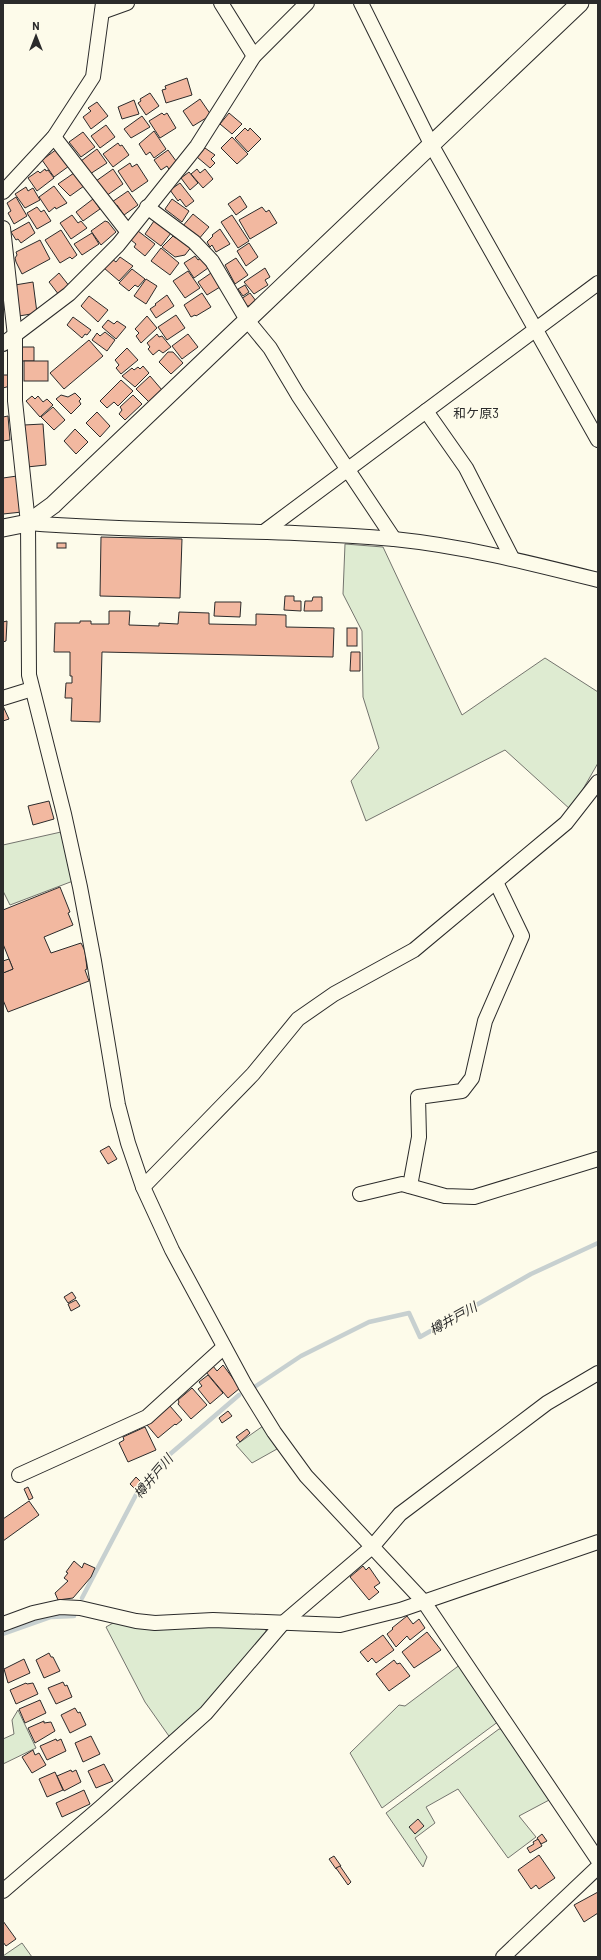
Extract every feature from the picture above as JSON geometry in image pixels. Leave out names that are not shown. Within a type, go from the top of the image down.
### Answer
[{"type":"street","points":[[3,192],[54,137],[93,77],[103,7],[127,3]]},
{"type":"street","points":[[222,3],[254,56]]},
{"type":"street","points":[[3,344],[69,294],[118,245],[127,231],[163,190],[197,146],[254,56],[307,3]]},
{"type":"street","points":[[361,3],[432,146],[537,329],[598,440]]},
{"type":"street","points":[[28,523],[52,505],[432,146],[580,3]]},
{"type":"street","points":[[54,137],[127,231]]},
{"type":"street","points":[[147,207],[194,242],[212,261],[247,320],[270,348],[347,470],[394,539]]},
{"type":"street","points":[[3,228],[15,336],[15,401],[28,523],[29,675],[64,814],[80,887],[94,960],[118,1105],[128,1143],[143,1187],[172,1250],[224,1348],[245,1386],[283,1444],[306,1476],[424,1602],[598,1860]]},
{"type":"street","points":[[265,531],[598,283]]},
{"type":"street","points":[[426,411],[466,468],[512,558]]},
{"type":"street","points":[[3,528],[28,523],[64,526],[265,531],[394,539],[440,545],[512,558],[598,580]]},
{"type":"street","points":[[3,698],[32,689]]},
{"type":"street","points":[[143,1187],[253,1074],[298,1019],[334,994],[414,950],[566,823],[598,782]]},
{"type":"street","points":[[410,1186],[419,1137],[418,1096],[462,1091],[472,1078],[485,1020],[522,936],[496,882]]},
{"type":"street","points":[[360,1194],[402,1184],[445,1196],[474,1197],[598,1159]]},
{"type":"street","points":[[19,1475],[147,1417],[224,1348]]},
{"type":"street","points":[[3,1891],[101,1807],[206,1713],[283,1622],[372,1547],[400,1514],[547,1403],[598,1374]]},
{"type":"street","points":[[3,1624],[33,1613],[60,1607],[80,1608],[136,1621],[155,1622],[213,1620],[340,1625],[373,1618],[424,1602],[598,1542]]},
{"type":"street","points":[[503,1957],[598,1867]]},
{"type":"green space","points":[[345,544],[383,547],[462,715],[545,658],[598,692],[598,763],[571,810],[505,750],[366,821],[351,781],[379,748],[363,697],[362,631],[343,594]]},
{"type":"green space","points":[[61,832],[73,881],[10,905],[3,891],[3,845]]},
{"type":"green space","points":[[263,1426],[277,1449],[252,1463],[236,1445]]},
{"type":"green space","points":[[113,1623],[264,1628],[267,1632],[213,1697],[171,1739],[145,1702],[106,1627]]},
{"type":"green space","points":[[461,1664],[499,1721],[382,1808],[350,1753],[399,1705],[405,1706]]},
{"type":"green space","points":[[18,1710],[36,1748],[3,1764],[3,1739],[14,1734],[12,1720]]},
{"type":"green space","points":[[499,1729],[504,1729],[551,1799],[519,1816],[536,1837],[508,1858],[458,1789],[426,1807],[435,1823],[415,1838],[427,1857],[423,1867],[386,1813]]},
{"type":"green space","points":[[22,1943],[32,1957],[3,1957],[3,1956]]},
{"type":"building","points":[[187,78],[192,95],[166,103],[162,90],[166,89],[165,86]]},
{"type":"building","points":[[150,93],[159,106],[146,115],[138,103],[141,101],[140,99]]},
{"type":"building","points":[[200,99],[211,115],[193,126],[183,111]]},
{"type":"building","points":[[134,100],[139,114],[122,119],[118,107]]},
{"type":"building","points":[[97,102],[108,116],[91,129],[83,117],[91,111],[88,108]]},
{"type":"building","points":[[162,113],[164,115],[167,113],[176,128],[160,138],[149,121]]},
{"type":"building","points":[[229,113],[242,124],[232,134],[220,124]]},
{"type":"building","points":[[142,116],[150,127],[131,138],[124,129]]},
{"type":"building","points":[[106,125],[115,137],[100,148],[91,136]]},
{"type":"building","points":[[245,128],[248,131],[250,128],[261,139],[248,152],[235,138]]},
{"type":"building","points":[[154,131],[166,149],[154,158],[150,152],[146,155],[139,144]]},
{"type":"building","points":[[83,132],[95,147],[81,157],[69,142]]},
{"type":"building","points":[[232,137],[248,154],[237,164],[221,148]]},
{"type":"building","points":[[118,143],[120,146],[122,145],[129,155],[113,167],[103,154]]},
{"type":"building","points":[[205,148],[215,155],[211,159],[215,163],[210,168],[197,157]]},
{"type":"building","points":[[57,149],[69,166],[54,177],[42,160]]},
{"type":"building","points":[[97,149],[107,163],[90,174],[81,161]]},
{"type":"building","points":[[168,150],[179,165],[170,171],[167,166],[161,170],[154,160]]},
{"type":"building","points":[[130,163],[132,167],[137,164],[148,181],[132,192],[118,171]]},
{"type":"building","points":[[45,169],[46,171],[48,170],[54,178],[37,191],[28,178],[38,171],[40,173]]},
{"type":"building","points":[[113,169],[123,184],[106,196],[96,181]]},
{"type":"building","points":[[197,169],[200,173],[205,169],[213,179],[203,188],[191,174]]},
{"type":"building","points":[[189,172],[198,183],[190,190],[181,178]]},
{"type":"building","points":[[74,173],[84,186],[70,196],[58,184]]},
{"type":"building","points":[[180,183],[194,201],[186,207],[180,199],[178,201],[170,190]]},
{"type":"building","points":[[54,186],[67,203],[56,209],[55,207],[49,212],[39,197]]},
{"type":"building","points":[[26,187],[28,191],[33,188],[40,200],[25,208],[15,194]]},
{"type":"building","points":[[128,191],[138,205],[124,215],[117,205],[114,207],[112,202]]},
{"type":"building","points":[[240,196],[247,207],[236,215],[228,204]]},
{"type":"building","points":[[16,197],[27,216],[14,224],[8,213],[11,211],[7,203]]},
{"type":"building","points":[[93,199],[100,209],[83,221],[76,212]]},
{"type":"building","points":[[172,199],[189,211],[182,222],[165,209]]},
{"type":"building","points":[[37,207],[41,212],[44,210],[51,221],[37,229],[27,213]]},
{"type":"building","points":[[262,207],[266,212],[269,210],[277,223],[250,239],[239,220]]},
{"type":"building","points":[[193,214],[209,227],[198,240],[182,227]]},
{"type":"building","points":[[72,215],[78,223],[81,221],[87,228],[71,239],[60,223]]},
{"type":"building","points":[[232,215],[249,241],[238,248],[221,222]]},
{"type":"building","points":[[105,221],[108,222],[116,232],[101,245],[91,231]]},
{"type":"building","points":[[154,221],[171,233],[161,246],[145,234]]},
{"type":"building","points":[[29,222],[35,233],[21,243],[18,239],[16,240],[11,232]]},
{"type":"building","points":[[220,229],[230,244],[216,252],[212,245],[210,247],[207,242],[213,236],[212,235]]},
{"type":"building","points":[[61,230],[77,255],[72,259],[70,257],[60,263],[45,240]]},
{"type":"building","points":[[138,231],[155,244],[145,256],[134,247],[136,244],[131,240]]},
{"type":"building","points":[[92,233],[99,244],[82,255],[74,244]]},
{"type":"building","points":[[178,235],[192,246],[185,255],[175,257],[162,247],[173,236],[176,238]]},
{"type":"building","points":[[40,240],[50,259],[22,274],[16,262],[16,252]]},
{"type":"building","points":[[249,243],[258,257],[246,266],[237,251]]},
{"type":"building","points":[[161,248],[179,263],[170,275],[151,261]]},
{"type":"building","points":[[195,256],[198,260],[201,258],[208,268],[194,278],[184,263]]},
{"type":"building","points":[[120,257],[133,266],[119,281],[104,268],[112,259],[116,262]]},
{"type":"building","points":[[236,258],[248,275],[235,284],[225,265]]},
{"type":"building","points":[[265,268],[270,277],[265,280],[268,285],[254,294],[244,282]]},
{"type":"building","points":[[132,269],[145,279],[138,287],[135,285],[129,291],[119,283]]},
{"type":"building","points":[[188,271],[200,288],[185,298],[173,281]]},
{"type":"building","points":[[59,273],[70,287],[59,295],[49,282]]},
{"type":"building","points":[[211,273],[220,287],[207,295],[198,282]]},
{"type":"building","points":[[146,279],[157,286],[146,304],[134,296]]},
{"type":"building","points":[[33,282],[37,313],[19,316],[15,285]]},
{"type":"building","points":[[245,285],[249,292],[243,296],[238,289]]},
{"type":"building","points":[[202,293],[211,307],[196,316],[191,317],[184,305]]},
{"type":"building","points":[[250,293],[256,301],[249,306],[245,306],[241,299]]},
{"type":"building","points":[[167,295],[174,306],[156,318],[150,309]]},
{"type":"building","points":[[89,296],[108,310],[98,322],[81,306]]},
{"type":"building","points":[[176,315],[185,328],[167,340],[158,327]]},
{"type":"building","points":[[147,316],[157,328],[141,343],[136,336],[139,333],[135,329]]},
{"type":"building","points":[[73,317],[91,330],[82,338],[67,325]]},
{"type":"building","points":[[108,320],[114,324],[117,321],[126,327],[116,339],[102,327]]},
{"type":"building","points":[[105,332],[115,340],[107,351],[92,340],[97,333],[100,336]]},
{"type":"building","points":[[157,334],[159,337],[162,336],[171,347],[163,353],[159,350],[153,355],[148,349],[150,347],[147,343]]},
{"type":"building","points":[[188,334],[198,347],[182,359],[172,346]]},
{"type":"building","points":[[89,340],[103,356],[64,389],[50,373]]},
{"type":"building","points":[[19,347],[34,347],[34,361],[20,361]]},
{"type":"building","points":[[127,348],[138,360],[121,374],[116,368],[119,365],[115,360]]},
{"type":"building","points":[[168,352],[173,352],[183,363],[171,374],[159,362]]},
{"type":"building","points":[[24,361],[48,361],[48,381],[24,381]]},
{"type":"building","points":[[143,366],[149,373],[135,387],[122,376],[132,368],[134,370],[138,367],[140,369]]},
{"type":"building","points":[[3,375],[8,375],[10,386],[3,388]]},
{"type":"building","points":[[150,376],[162,390],[149,402],[136,389]]},
{"type":"building","points":[[121,380],[133,391],[118,406],[114,402],[107,408],[100,401]]},
{"type":"building","points":[[75,393],[81,399],[79,401],[81,404],[71,414],[56,399],[61,395],[68,397]]},
{"type":"building","points":[[133,395],[142,404],[125,420],[119,414],[122,410],[120,407]]},
{"type":"building","points":[[32,396],[35,399],[38,396],[43,402],[47,399],[53,405],[40,417],[26,401]]},
{"type":"building","points":[[53,407],[65,420],[54,430],[41,417]]},
{"type":"building","points":[[97,412],[110,426],[100,437],[86,423]]},
{"type":"building","points":[[8,416],[10,440],[3,441],[3,417]]},
{"type":"building","points":[[43,424],[46,465],[27,467],[24,425]]},
{"type":"building","points":[[75,429],[88,442],[76,454],[64,441]]},
{"type":"building","points":[[17,476],[22,512],[3,514],[3,478]]},
{"type":"building","points":[[101,537],[182,539],[180,598],[100,596]]},
{"type":"building","points":[[57,543],[66,543],[66,548],[57,548]]},
{"type":"building","points":[[285,596],[294,596],[294,601],[301,601],[301,611],[284,610]]},
{"type":"building","points":[[313,597],[322,597],[322,611],[304,611],[305,601],[312,601]]},
{"type":"building","points":[[215,602],[241,602],[240,617],[214,616]]},
{"type":"building","points":[[109,611],[130,611],[129,625],[159,626],[159,623],[178,624],[179,612],[209,613],[209,624],[256,625],[256,614],[286,615],[286,627],[334,628],[333,657],[102,652],[100,722],[71,721],[72,698],[65,698],[66,683],[72,683],[72,676],[70,676],[70,652],[54,652],[55,623],[80,623],[80,621],[91,621],[91,624],[109,624]]},
{"type":"building","points":[[7,621],[6,641],[3,642],[3,622]]},
{"type":"building","points":[[347,628],[357,628],[357,646],[347,646]]},
{"type":"building","points":[[351,652],[360,652],[360,671],[350,671]]},
{"type":"building","points":[[3,706],[9,719],[3,721]]},
{"type":"building","points":[[49,801],[54,819],[33,825],[28,806]]},
{"type":"building","points":[[60,887],[70,912],[68,913],[73,925],[44,937],[51,953],[81,943],[85,951],[87,969],[85,970],[89,981],[8,1012],[3,1000],[3,973],[13,969],[3,944],[3,910]]},
{"type":"building","points":[[9,959],[13,969],[3,973],[3,961]]},
{"type":"building","points":[[109,1146],[117,1159],[108,1164],[100,1151]]},
{"type":"building","points":[[72,1292],[76,1298],[68,1303],[64,1297]]},
{"type":"building","points":[[76,1300],[80,1306],[71,1311],[68,1304]]},
{"type":"building","points":[[223,1365],[240,1388],[228,1398],[206,1372],[213,1366],[217,1371]]},
{"type":"building","points":[[208,1375],[223,1393],[210,1404],[198,1389],[202,1386],[199,1382]]},
{"type":"building","points":[[192,1388],[207,1405],[191,1419],[178,1404],[178,1400]]},
{"type":"building","points":[[170,1406],[182,1420],[158,1438],[147,1425]]},
{"type":"building","points":[[228,1411],[232,1416],[222,1423],[219,1418]]},
{"type":"building","points":[[145,1427],[156,1450],[128,1462],[119,1443],[124,1440],[123,1437]]},
{"type":"building","points":[[247,1429],[250,1433],[240,1442],[236,1437]]},
{"type":"building","points":[[136,1477],[141,1482],[135,1489],[130,1484]]},
{"type":"building","points":[[28,1487],[33,1498],[29,1500],[24,1489]]},
{"type":"building","points":[[29,1501],[39,1515],[3,1541],[3,1519]]},
{"type":"building","points":[[74,1561],[82,1568],[84,1563],[95,1568],[91,1577],[73,1598],[58,1600],[55,1593],[68,1581],[64,1578],[68,1573],[66,1572]]},
{"type":"building","points":[[363,1566],[366,1570],[369,1567],[380,1583],[374,1587],[379,1592],[369,1600],[350,1577]]},
{"type":"building","points":[[407,1616],[413,1624],[419,1619],[425,1628],[410,1640],[407,1636],[396,1647],[387,1634]]},
{"type":"building","points":[[427,1632],[441,1650],[414,1668],[402,1652]]},
{"type":"building","points":[[383,1635],[394,1650],[376,1663],[372,1658],[368,1662],[360,1652]]},
{"type":"building","points":[[49,1653],[51,1657],[53,1657],[60,1671],[44,1678],[36,1660]]},
{"type":"building","points":[[24,1659],[30,1673],[8,1683],[4,1669]]},
{"type":"building","points":[[394,1660],[397,1664],[400,1663],[410,1676],[389,1691],[376,1674]]},
{"type":"building","points":[[63,1682],[65,1686],[67,1685],[72,1697],[56,1704],[48,1688]]},
{"type":"building","points":[[26,1683],[33,1683],[38,1694],[16,1704],[10,1690]]},
{"type":"building","points":[[40,1700],[46,1713],[25,1723],[19,1709]]},
{"type":"building","points":[[75,1708],[78,1713],[80,1712],[86,1725],[70,1733],[61,1715]]},
{"type":"building","points":[[44,1721],[44,1723],[51,1722],[55,1731],[35,1743],[28,1728]]},
{"type":"building","points":[[91,1736],[100,1754],[83,1762],[75,1743]]},
{"type":"building","points":[[56,1739],[57,1741],[61,1739],[66,1751],[47,1760],[40,1746]]},
{"type":"building","points":[[33,1750],[35,1755],[39,1753],[46,1765],[32,1773],[22,1757]]},
{"type":"building","points":[[104,1764],[113,1781],[96,1788],[88,1771]]},
{"type":"building","points":[[71,1770],[72,1772],[76,1770],[81,1782],[64,1791],[57,1776]]},
{"type":"building","points":[[55,1772],[63,1790],[47,1797],[39,1779]]},
{"type":"building","points":[[84,1790],[90,1804],[62,1817],[56,1803]]},
{"type":"building","points":[[418,1819],[424,1826],[415,1834],[409,1827]]},
{"type":"building","points":[[542,1834],[547,1841],[541,1844],[537,1838]]},
{"type":"building","points":[[538,1839],[542,1846],[530,1853],[527,1848],[534,1844],[533,1842]]},
{"type":"building","points":[[539,1855],[555,1878],[539,1889],[536,1885],[531,1889],[518,1870]]},
{"type":"building","points":[[334,1856],[341,1866],[336,1869],[329,1859]]},
{"type":"building","points":[[340,1866],[351,1882],[348,1885],[336,1868]]},
{"type":"building","points":[[598,1892],[598,1913],[584,1922],[574,1905]]},
{"type":"building","points":[[3,1921],[16,1939],[6,1946],[3,1942]]},
{"type":"waterway","name":"樽井戸川","points":[[256,1386],[301,1356],[369,1322],[409,1313],[420,1337],[531,1274],[598,1243]]},
{"type":"waterway","name":"樽井戸川","points":[[82,1598],[138,1491],[169,1455],[239,1395]]},
{"type":"waterway","name":"樽井戸川","points":[[3,1634],[51,1617],[74,1616]]},
{"type":"district","name":"和ケ原3","points":[[476,413]]}]
